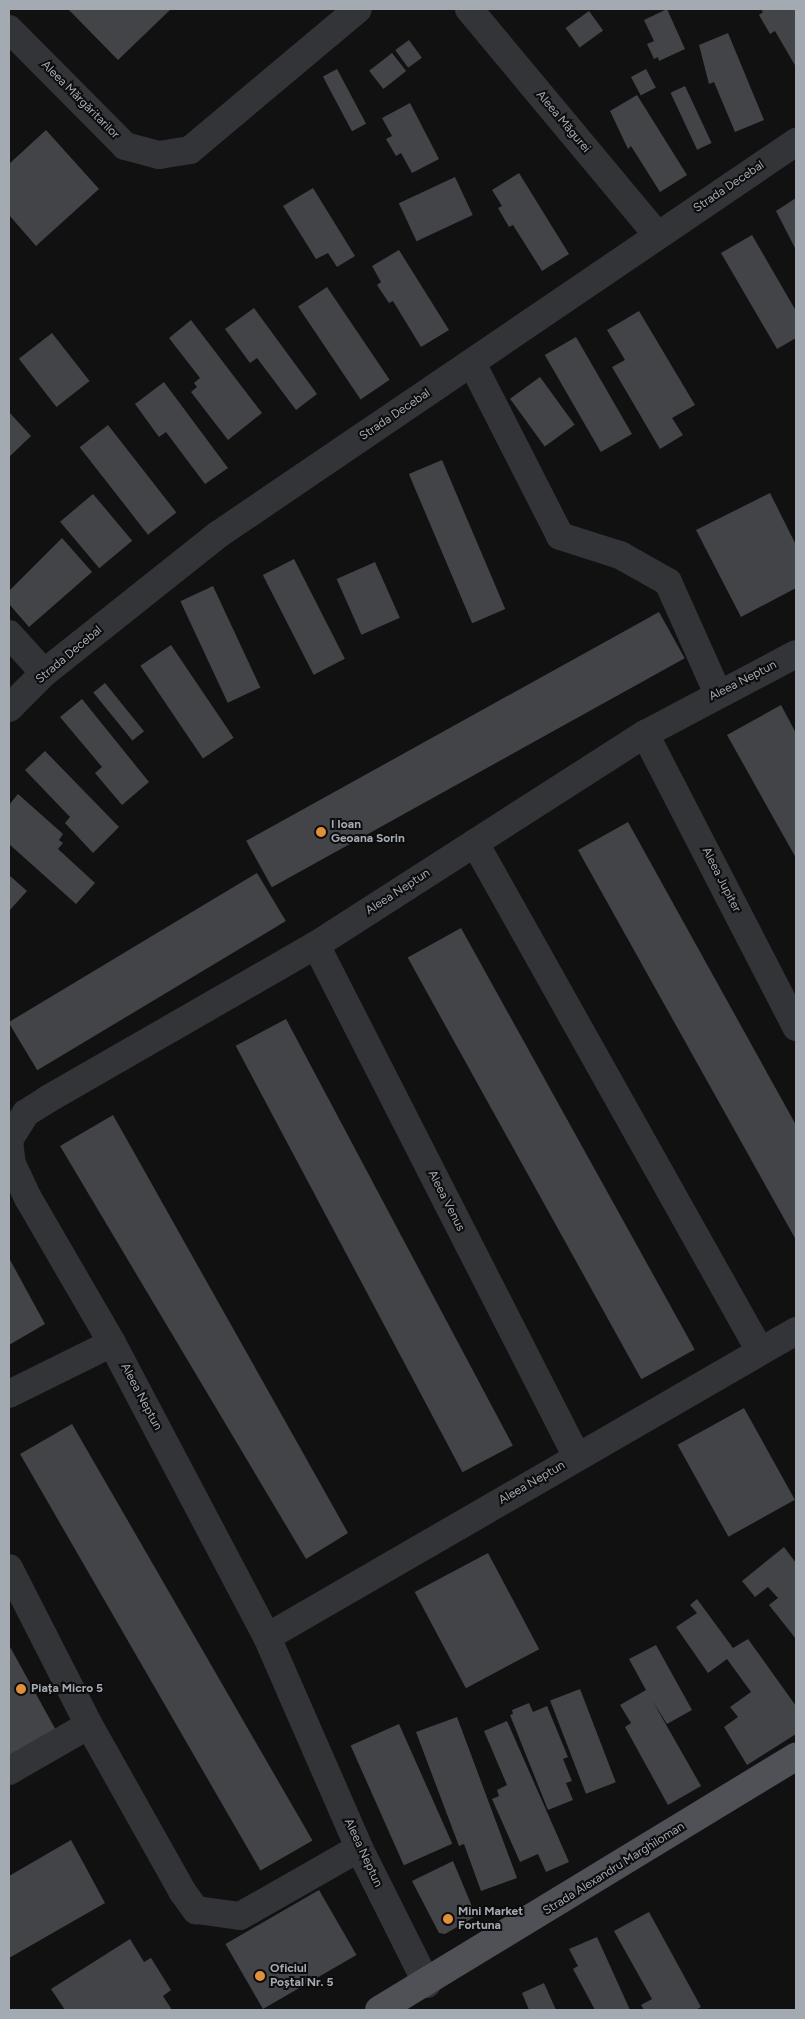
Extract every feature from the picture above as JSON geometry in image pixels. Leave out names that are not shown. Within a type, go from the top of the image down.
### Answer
[{"type":"main road","name":"Strada Alexandru Marghiloman","points":[[379,2010],[427,1984],[796,1756]]},
{"type":"street","name":"Aleea Mărgăritarilor","points":[[9,29],[125,146],[159,155],[190,150],[358,9]]},
{"type":"street","name":"Aleea Măgurei","points":[[469,9],[657,235]]},
{"type":"street","name":"Strada Decebal","points":[[9,708],[44,673],[219,534],[796,142]]},
{"type":"street","points":[[472,363],[560,536],[620,555],[668,582],[718,694]]},
{"type":"street","points":[[9,634],[44,673]]},
{"type":"street","name":"Aleea Neptun","points":[[427,1984],[360,1848],[267,1637],[112,1343],[28,1198],[12,1164],[9,1140],[26,1113],[48,1098],[316,945],[645,734],[796,654]]},
{"type":"street","name":"Aleea Jupiter","points":[[645,734],[796,1027]]},
{"type":"street","points":[[475,843],[760,1351]]},
{"type":"street","name":"Aleea Venus","points":[[316,945],[577,1457]]},
{"type":"street","name":"Aleea Neptun","points":[[267,1637],[796,1331]]},
{"type":"street","points":[[9,1394],[112,1343]]},
{"type":"street","points":[[9,1568],[89,1726],[182,1891],[196,1910],[240,1916],[360,1848]]},
{"type":"street","points":[[9,1771],[89,1726]]},
{"type":"building","points":[[68,9],[171,9],[118,60]]},
{"type":"building","points":[[667,9],[685,49],[659,61],[658,57],[654,59],[647,44],[654,41],[644,20]]},
{"type":"building","points":[[761,9],[796,9],[796,67],[775,31],[770,34],[759,15],[763,12]]},
{"type":"building","points":[[589,11],[603,30],[580,47],[566,28]]},
{"type":"building","points":[[728,33],[764,120],[735,132],[714,82],[709,84],[699,45]]},
{"type":"building","points":[[409,40],[422,58],[408,68],[395,50]]},
{"type":"building","points":[[392,53],[406,71],[383,89],[369,71]]},
{"type":"building","points":[[337,69],[366,124],[352,131],[323,77]]},
{"type":"building","points":[[646,69],[656,88],[641,96],[631,77]]},
{"type":"building","points":[[685,86],[712,143],[697,150],[670,93]]},
{"type":"building","points":[[637,95],[687,175],[660,192],[631,146],[628,149],[610,111]]},
{"type":"building","points":[[410,103],[439,159],[412,173],[401,153],[396,156],[386,139],[392,136],[382,118]]},
{"type":"building","points":[[46,130],[99,189],[36,246],[9,215],[9,164]]},
{"type":"building","points":[[519,173],[569,254],[542,271],[513,225],[509,227],[498,208],[502,206],[492,190]]},
{"type":"building","points":[[455,177],[473,215],[417,241],[399,203]]},
{"type":"building","points":[[313,188],[355,256],[337,267],[328,253],[316,259],[283,206]]},
{"type":"building","points":[[796,198],[796,250],[776,211]]},
{"type":"building","points":[[752,235],[796,311],[796,338],[777,349],[721,253]]},
{"type":"building","points":[[399,250],[449,330],[421,347],[393,301],[389,303],[377,285],[381,282],[372,266]]},
{"type":"building","points":[[327,287],[390,380],[361,399],[298,307]]},
{"type":"building","points":[[254,308],[317,394],[296,410],[257,358],[250,363],[225,329]]},
{"type":"building","points":[[639,311],[695,405],[672,418],[683,435],[660,449],[612,367],[625,360],[607,330]]},
{"type":"building","points":[[191,320],[262,413],[228,440],[191,392],[197,387],[194,383],[200,378],[169,338]]},
{"type":"building","points":[[52,333],[90,381],[56,407],[19,359]]},
{"type":"building","points":[[576,337],[632,434],[601,452],[545,355]]},
{"type":"building","points":[[540,377],[575,425],[545,446],[510,399]]},
{"type":"building","points":[[164,382],[228,468],[205,484],[166,432],[159,437],[135,404]]},
{"type":"building","points":[[9,412],[31,436],[9,457]]},
{"type":"building","points":[[108,425],[176,512],[148,535],[80,447]]},
{"type":"building","points":[[442,460],[505,609],[472,623],[409,474]]},
{"type":"building","points":[[770,493],[796,545],[796,588],[741,617],[696,530]]},
{"type":"building","points":[[93,494],[132,541],[99,568],[60,522]]},
{"type":"building","points":[[62,538],[92,572],[29,627],[9,604],[9,591]]},
{"type":"building","points":[[294,559],[345,659],[314,675],[263,575]]},
{"type":"building","points":[[375,562],[400,618],[361,635],[337,579]]},
{"type":"building","points":[[213,586],[260,688],[228,703],[180,601]]},
{"type":"building","points":[[659,612],[685,658],[272,887],[246,841]]},
{"type":"building","points":[[171,645],[234,738],[203,759],[140,666]]},
{"type":"building","points":[[105,683],[144,731],[132,741],[93,692]]},
{"type":"building","points":[[82,699],[149,782],[122,805],[95,773],[102,767],[60,717]]},
{"type":"building","points":[[781,705],[796,733],[796,858],[727,735]]},
{"type":"building","points":[[45,751],[119,827],[93,853],[65,823],[70,817],[25,770]]},
{"type":"building","points":[[18,794],[63,834],[59,840],[63,843],[58,849],[95,883],[76,904],[9,844],[9,805]]},
{"type":"building","points":[[628,822],[796,1125],[796,1240],[578,850]]},
{"type":"building","points":[[257,873],[286,921],[37,1070],[9,1022]]},
{"type":"building","points":[[9,875],[27,891],[9,911]]},
{"type":"building","points":[[461,928],[695,1350],[641,1379],[408,958]]},
{"type":"building","points":[[286,1019],[513,1445],[462,1472],[236,1046]]},
{"type":"building","points":[[113,1115],[348,1533],[306,1559],[60,1146]]},
{"type":"building","points":[[9,1258],[45,1324],[9,1345]]},
{"type":"building","points":[[744,1408],[795,1500],[728,1537],[678,1445]]},
{"type":"building","points":[[72,1424],[312,1841],[261,1871],[20,1454]]},
{"type":"building","points":[[784,1547],[796,1563],[796,1639],[769,1605],[778,1598],[768,1587],[755,1597],[742,1581]]},
{"type":"building","points":[[488,1553],[539,1649],[466,1688],[415,1592]]},
{"type":"building","points":[[697,1599],[733,1648],[748,1639],[796,1706],[796,1734],[747,1765],[724,1727],[738,1717],[730,1707],[751,1692],[727,1659],[708,1673],[676,1627],[697,1613],[690,1605]]},
{"type":"building","name":"Piața Micro 5","points":[[9,1645],[58,1734],[9,1762]]},
{"type":"building","points":[[656,1645],[692,1710],[667,1724],[652,1700],[701,1786],[668,1805],[625,1727],[631,1723],[620,1705],[646,1690],[629,1659]]},
{"type":"building","points":[[580,1689],[616,1782],[586,1794],[550,1700]]},
{"type":"building","points":[[529,1703],[533,1712],[547,1706],[568,1757],[563,1759],[572,1781],[566,1783],[573,1800],[548,1810],[510,1715],[513,1714],[512,1710]]},
{"type":"building","points":[[457,1717],[517,1878],[481,1891],[464,1844],[459,1846],[416,1732]]},
{"type":"building","points":[[507,1721],[569,1862],[546,1872],[538,1854],[520,1862],[492,1799],[499,1796],[497,1790],[507,1785],[484,1731]]},
{"type":"building","points":[[399,1724],[452,1844],[404,1865],[351,1746]]},
{"type":"building","points":[[71,1840],[105,1903],[9,1958],[9,1876]]},
{"type":"building","points":[[453,1861],[476,1916],[445,1934],[439,1933],[412,1881]]},
{"type":"building","points":[[319,1890],[356,1955],[263,2009],[225,1944]]},
{"type":"building","points":[[649,1912],[701,2007],[695,2010],[644,2010],[641,2005],[652,1999],[614,1931]]},
{"type":"building","points":[[597,1937],[630,2010],[595,2010],[573,1969],[578,1966],[569,1949]]},
{"type":"building","points":[[130,1939],[144,1962],[151,1958],[171,1990],[163,1996],[172,2010],[65,2010],[51,1989]]},
{"type":"building","points":[[544,1983],[556,2010],[529,2010],[522,1993]]},
{"type":"place","name":"I Ioan Geoana Sorin","points":[[321,832]]},
{"type":"place","name":"Piața Micro 5","points":[[21,1689]]},
{"type":"place","name":"Mini Market Fortuna","points":[[448,1919]]},
{"type":"place","name":"Oficiul Poștal Nr. 5","points":[[260,1976]]}]
